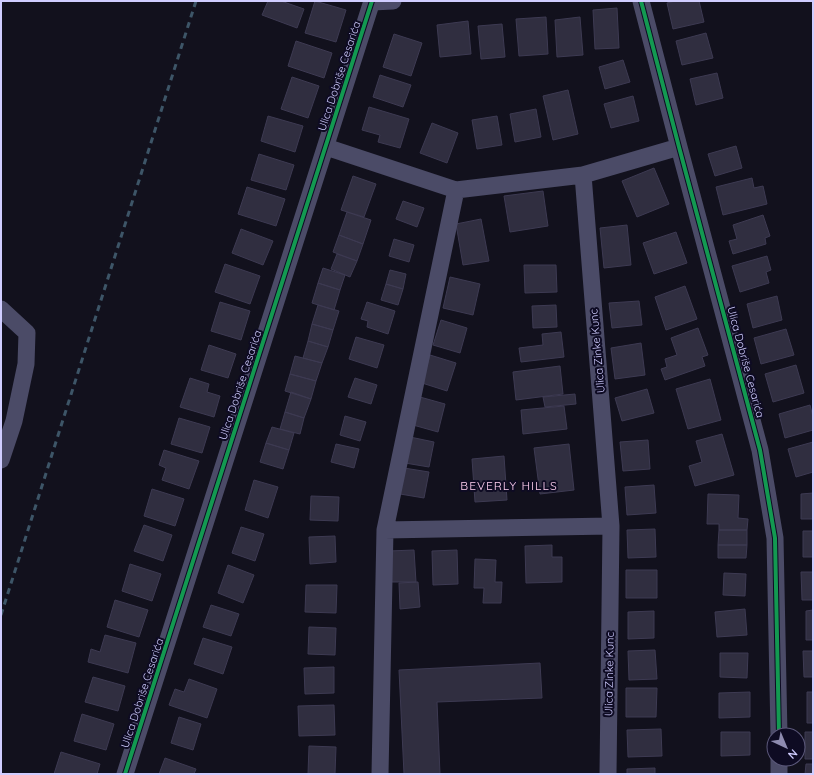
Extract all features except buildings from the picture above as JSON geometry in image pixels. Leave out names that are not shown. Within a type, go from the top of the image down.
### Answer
[{"type":"street","name":"Ulica Dobriše Cesarića","points":[[125,774],[372,2],[393,1]]},
{"type":"street","name":"Ulica Dobriše Cesarića","points":[[641,1],[678,147],[760,450],[776,538],[779,727]]},
{"type":"street","points":[[326,147],[456,190],[583,175],[678,147]]},
{"type":"street","name":"Ulica Zinke Kunc","points":[[583,175],[611,526],[608,774]]},
{"type":"street","points":[[380,774],[385,530],[456,190]]},
{"type":"street","points":[[1,309],[27,333],[26,364],[16,414],[1,460]]},
{"type":"street","points":[[385,530],[611,526]]},
{"type":"railway","points":[[1,615],[196,1]]},
{"type":"cycle path","points":[[125,774],[372,1]]},
{"type":"cycle path","points":[[641,1],[760,450],[775,538],[779,727]]},
{"type":"district","name":"BEVERLY HILLS","points":[[509,486]]}]
